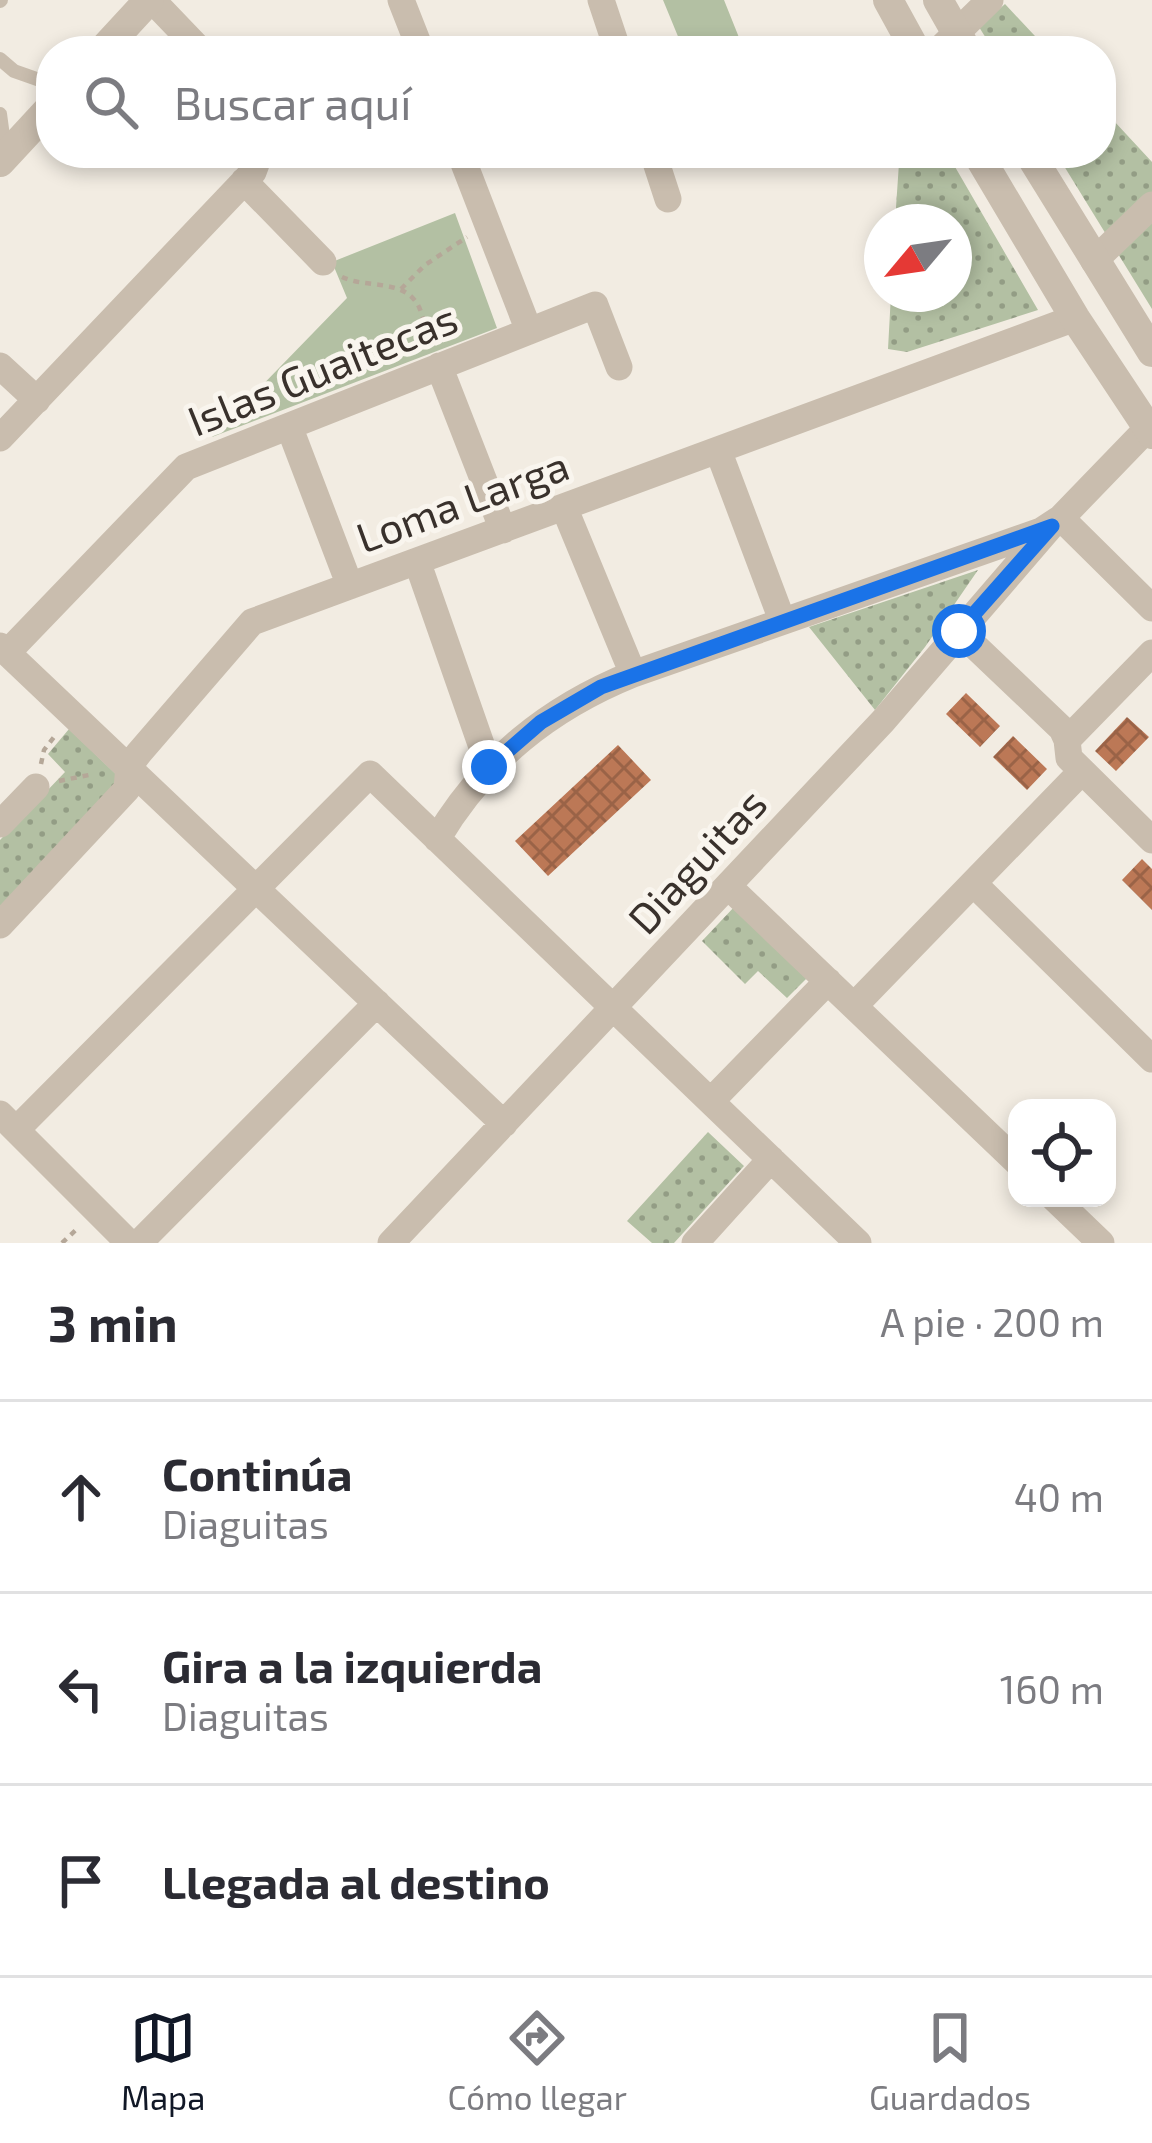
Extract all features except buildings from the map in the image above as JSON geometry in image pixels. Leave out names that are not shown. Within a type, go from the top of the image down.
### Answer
[{"type":"street","points":[[116,36],[150,0],[186,36]]},
{"type":"street","points":[[401,0],[413,36]]},
{"type":"street","points":[[601,0],[613,36]]},
{"type":"street","points":[[888,0],[908,36]]},
{"type":"street","points":[[938,0],[951,36]]},
{"type":"street","points":[[961,36],[990,0]]},
{"type":"street","points":[[3,159],[36,123]]},
{"type":"street","points":[[0,438],[244,182],[252,168]]},
{"type":"street","points":[[466,168],[529,331]]},
{"type":"street","points":[[657,168],[668,199]]},
{"type":"street","points":[[986,168],[1150,431]]},
{"type":"street","points":[[1038,168],[1152,352]]},
{"type":"street","points":[[244,182],[323,262]]},
{"type":"street","points":[[1094,261],[1152,206]]},
{"type":"street","name":"Islas Guaitecas","points":[[3,650],[186,466],[595,305],[619,367]]},
{"type":"street","name":"Loma Larga","points":[[0,925],[127,789],[129,766],[252,622],[1076,318]]},
{"type":"street","points":[[0,366],[37,400]]},
{"type":"street","points":[[439,366],[502,530]]},
{"type":"street","points":[[289,426],[350,586]]},
{"type":"street","name":"Diaguitas","points":[[391,1243],[883,722],[1056,522],[1150,431]]},
{"type":"street","points":[[718,450],[782,620]]},
{"type":"street","points":[[564,507],[633,674]]},
{"type":"street","points":[[1056,522],[1152,608]]},
{"type":"street","name":"Diaguitas","points":[[437,838],[489,767],[556,712],[633,674],[1056,522]]},
{"type":"street","points":[[417,562],[489,767]]},
{"type":"street","points":[[959,631],[1061,729],[1069,758],[1152,840]]},
{"type":"street","points":[[3,650],[504,1124]]},
{"type":"street","points":[[1067,740],[1152,652]]},
{"type":"street","points":[[854,1006],[1081,772]]},
{"type":"street","points":[[129,1243],[8,1122],[257,888],[370,774],[858,1243]]},
{"type":"street","points":[[0,824],[36,787]]},
{"type":"street","points":[[974,884],[1152,1059]]},
{"type":"street","points":[[729,886],[1008,1153]]},
{"type":"street","points":[[711,1101],[829,981]]},
{"type":"street","points":[[139,1243],[377,1003]]},
{"type":"street","points":[[695,1243],[771,1160]]},
{"type":"street","points":[[1063,1207],[1101,1243]]},
{"type":"lane","points":[[0,59],[36,79]]},
{"type":"lane","points":[[0,114],[3,159]]},
{"type":"path","points":[[401,289],[445,250],[490,228]]},
{"type":"path","points":[[323,262],[346,280],[401,289],[417,303],[439,366]]},
{"type":"path","points":[[36,787],[129,766]]},
{"type":"green space","points":[[663,0],[724,0],[738,36],[678,36]]},
{"type":"green space","points":[[1005,4],[1035,36],[985,36],[979,27]]},
{"type":"green space","points":[[1116,123],[1152,162],[1152,309],[1065,168],[1116,168]]},
{"type":"green space","points":[[899,168],[956,168],[1038,310],[907,352],[888,349],[890,312],[972,312],[972,204],[896,204]]},
{"type":"green space","points":[[455,213],[497,328],[212,437],[347,298],[332,262]]},
{"type":"green space","points":[[978,570],[875,710],[809,627]]},
{"type":"green space","points":[[69,729],[123,781],[0,910],[0,840],[65,772],[48,754]]},
{"type":"green space","points":[[736,905],[809,976],[787,998],[758,971],[745,984],[702,941]]},
{"type":"green space","points":[[708,1132],[744,1166],[674,1243],[652,1243],[627,1221]]},
{"type":"route","points":[[489,767],[541,722],[601,687],[1052,526],[959,631]]}]
